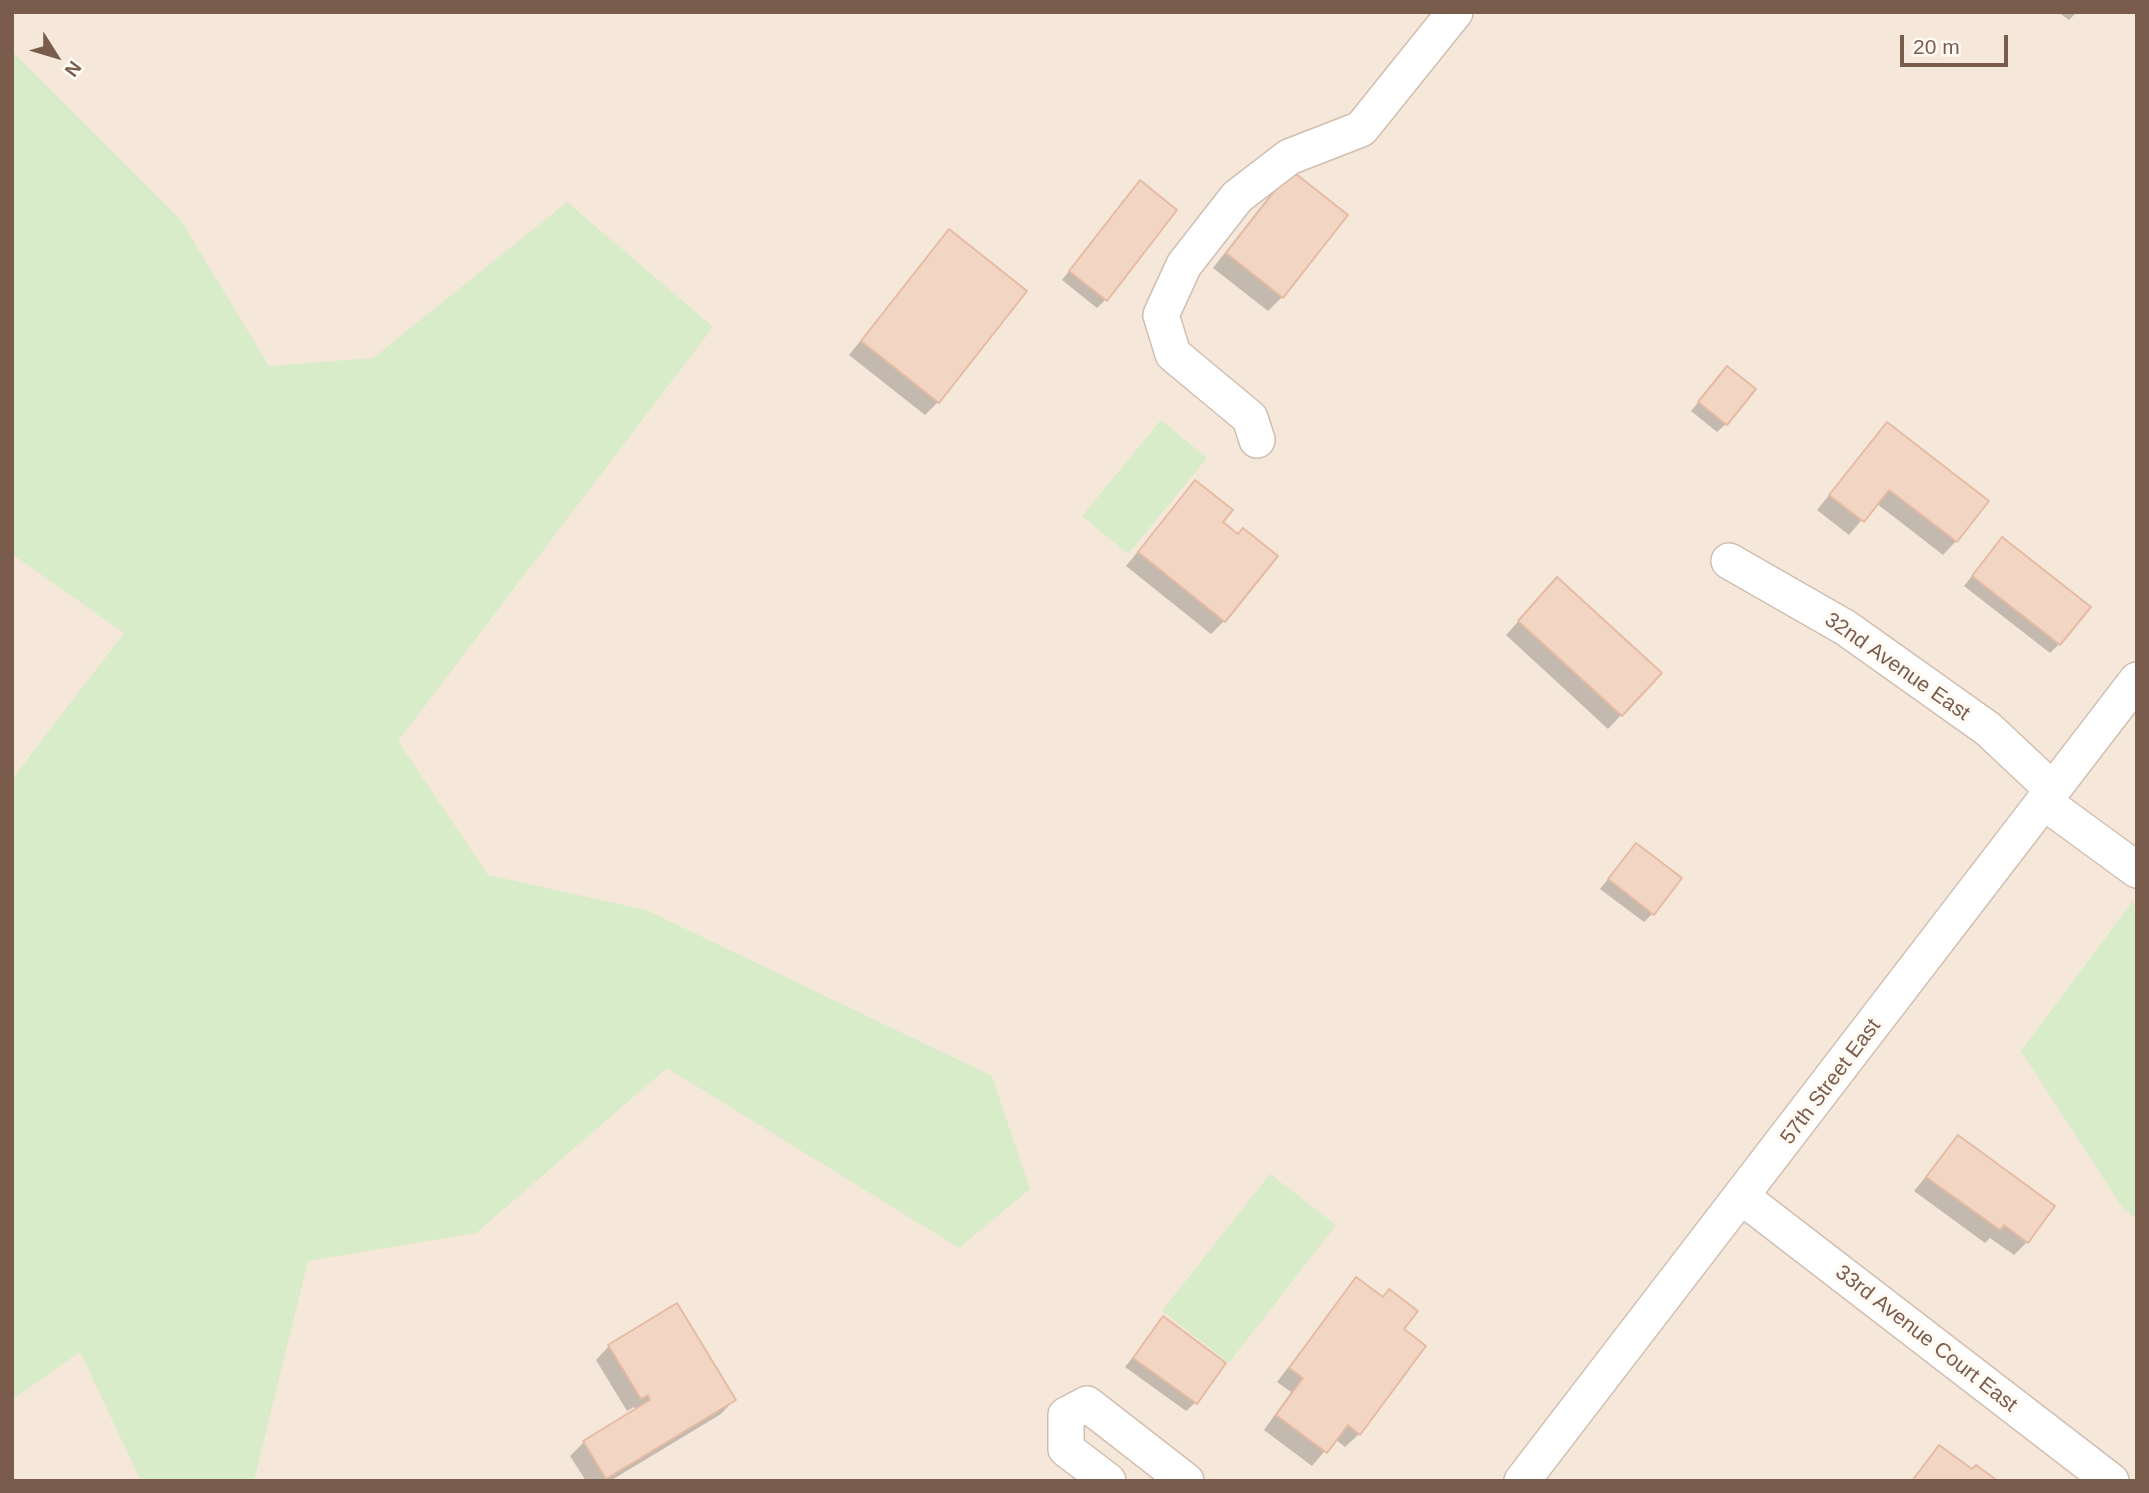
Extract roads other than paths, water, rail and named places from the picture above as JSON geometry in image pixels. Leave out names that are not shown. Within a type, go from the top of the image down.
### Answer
[{"type":"street","points":[[1256,440],[1250,418],[1173,354],[1161,315],[1184,265],[1237,197],[1289,157],[1362,129],[1455,12]]},
{"type":"street","name":"32nd Avenue East","points":[[1729,561],[1846,628],[1988,729],[2048,796],[2137,870]]},
{"type":"street","name":"57th Street East","points":[[1522,1481],[2137,680]]},
{"type":"street","name":"33rd Avenue Court East","points":[[1742,1197],[2111,1481]]},
{"type":"street","points":[[1108,1481],[1066,1449],[1066,1415],[1087,1404],[1186,1481]]}]
